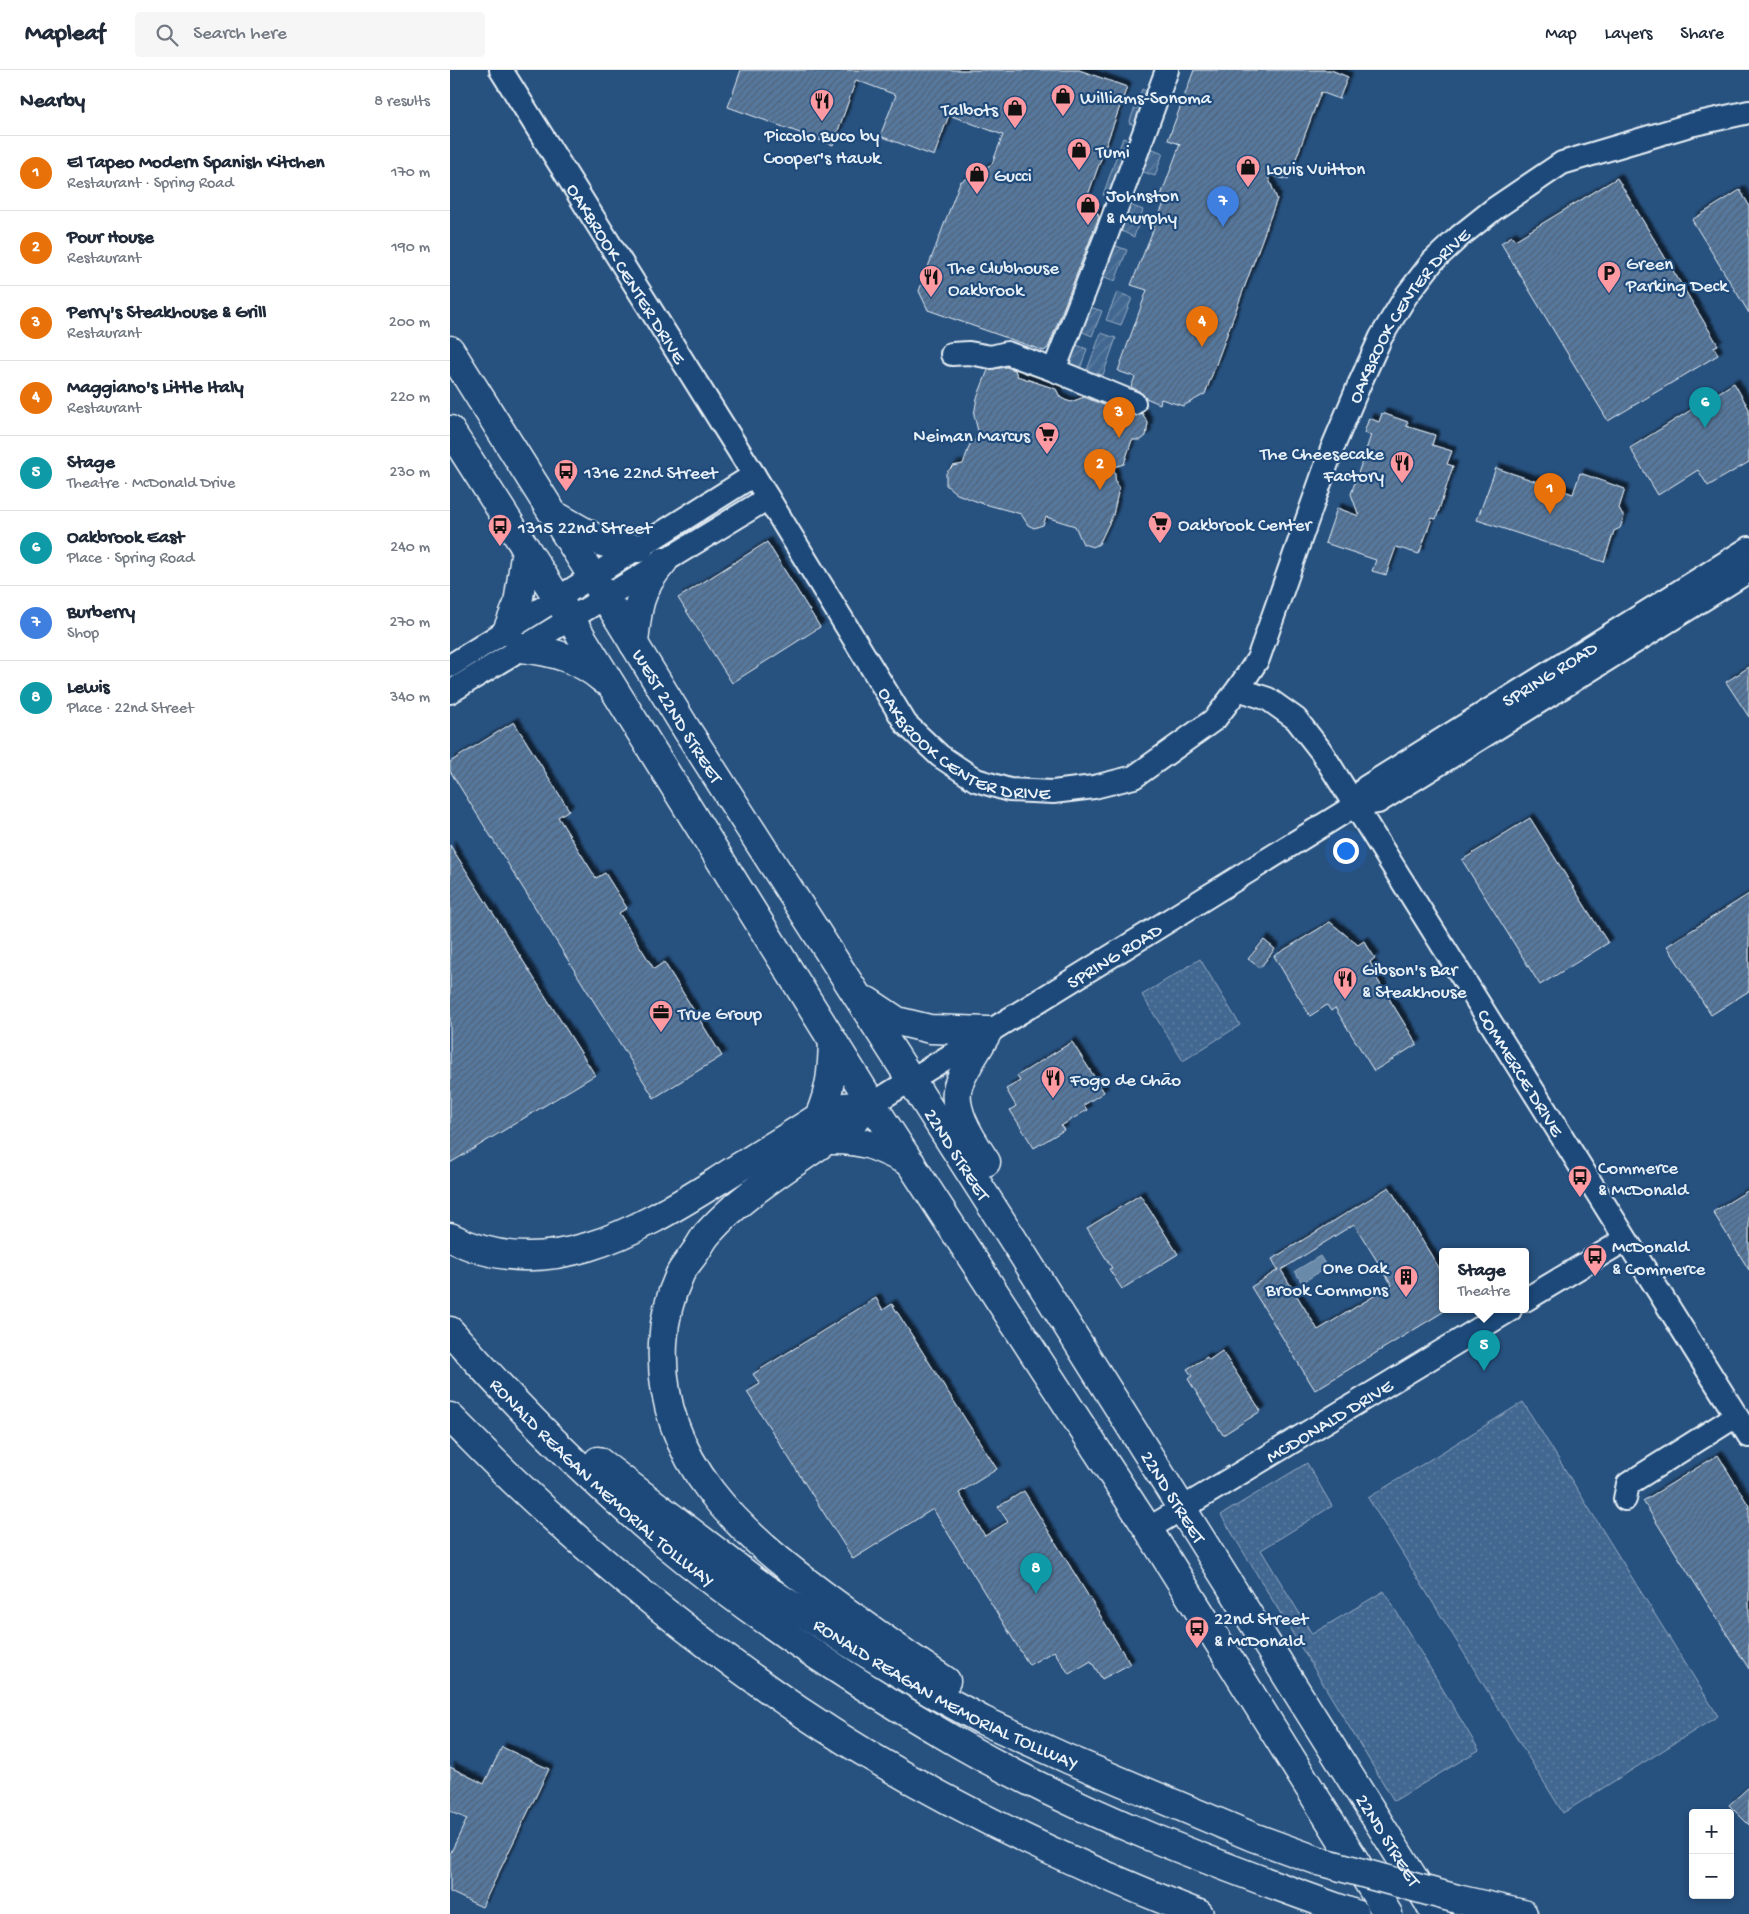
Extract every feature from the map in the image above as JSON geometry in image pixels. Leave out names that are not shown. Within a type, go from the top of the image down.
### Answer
[{"type":"main road","name":"WEST 22ND STREET","points":[[450,350],[687,730],[912,1079]]},
{"type":"main road","points":[[450,430],[564,608],[872,1104],[844,1107],[765,1183],[741,1202],[709,1232],[680,1274],[664,1322],[662,1359],[668,1399],[681,1440],[701,1479],[742,1527],[803,1579],[868,1628],[934,1674],[1015,1724],[1151,1793]]},
{"type":"main road","points":[[553,514],[602,542],[618,548],[639,548]]},
{"type":"main road","points":[[526,549],[514,640],[554,652],[591,668],[613,688]]},
{"type":"main road","points":[[634,644],[636,613],[642,594],[650,576],[663,562]]},
{"type":"main road","points":[[857,994],[897,1021],[930,1029],[988,1031],[959,1083],[957,1094],[960,1116],[970,1138],[1004,1191],[1020,1229],[1023,1255]]},
{"type":"main road","points":[[824,1128],[832,1069],[833,1041]]},
{"type":"main road","name":"22ND STREET","points":[[912,1079],[1181,1508],[1446,1907]]},
{"type":"main road","name":"22ND STREET","points":[[872,1104],[1148,1529],[1388,1914]]},
{"type":"main road","points":[[824,1128],[910,1163]]},
{"type":"main road","points":[[450,1237],[500,1255],[533,1257],[593,1246],[620,1236],[657,1218],[824,1128]]},
{"type":"main road","name":"RONALD REAGAN MEMORIAL TOLLWAY","points":[[450,1327],[513,1388],[605,1467],[771,1592],[932,1693],[982,1720],[1059,1755],[1244,1834],[1446,1907],[1523,1914]]},
{"type":"main road","name":"RONALD REAGAN MEMORIAL TOLLWAY","points":[[450,1331],[489,1376],[550,1438],[660,1539],[760,1616],[883,1698],[960,1744],[1096,1812],[1181,1850],[1354,1914]]},
{"type":"main road","points":[[450,1417],[514,1481],[603,1561],[724,1657],[800,1711],[900,1773],[956,1804],[1088,1868],[1199,1914]]},
{"type":"street","name":"OAKBROOK CENTER DRIVE","points":[[501,70],[768,498],[906,724],[940,756],[976,780],[1009,790],[1053,792],[1094,788],[1134,777],[1215,719],[1238,690],[1258,659],[1332,449],[1366,370],[1381,337],[1406,296],[1427,268],[1460,236],[1494,209],[1562,163],[1690,125],[1749,112]]},
{"type":"street","points":[[1054,370],[1108,231],[1164,71]]},
{"type":"street","points":[[952,354],[969,353],[991,357],[1007,353],[1134,403]]},
{"type":"street","points":[[599,587],[639,548],[754,476]]},
{"type":"street","points":[[450,692],[514,640],[564,608],[599,587],[663,562],[768,498]]},
{"type":"street","name":"SPRING ROAD","points":[[1354,806],[1366,787],[1749,548]]},
{"type":"street","name":"SPRING ROAD","points":[[872,1104],[1354,806],[1378,802],[1749,571]]},
{"type":"street","points":[[450,666],[514,640]]},
{"type":"street","points":[[1238,690],[1268,699],[1296,719],[1321,751],[1354,806]]},
{"type":"street","name":"COMMERCE DRIVE","points":[[1354,806],[1736,1416]]},
{"type":"street","points":[[1529,1298],[1625,1240]]},
{"type":"street","name":"MCDONALD DRIVE","points":[[1148,1529],[1505,1313]]},
{"type":"street","points":[[1625,1499],[1628,1484],[1736,1416],[1749,1436]]},
{"type":"shaded area","points":[[1142,89],[1154,95],[1141,128],[1129,123]]},
{"type":"shaded area","points":[[1123,138],[1137,143],[1116,200],[1103,195]]},
{"type":"shaded area","points":[[1143,145],[1163,153],[1155,176],[1135,169]]},
{"type":"shaded area","points":[[1122,202],[1143,210],[1134,237],[1113,227]]},
{"type":"shaded area","points":[[1108,243],[1127,250],[1115,281],[1096,274]]},
{"type":"shaded area","points":[[1117,292],[1132,298],[1121,325],[1106,320]]},
{"type":"shaded area","points":[[1084,305],[1102,311],[1092,336],[1076,329]]},
{"type":"shaded area","points":[[1101,333],[1116,338],[1103,375],[1087,370]]},
{"type":"shaded area","points":[[1071,343],[1087,349],[1080,369],[1064,362]]},
{"type":"shaded area","points":[[1200,959],[1240,1025],[1183,1061],[1142,995]]},
{"type":"shaded area","points":[[1320,1256],[1327,1267],[1302,1283],[1295,1271]]},
{"type":"shaded area","points":[[1523,1402],[1718,1716],[1563,1813],[1368,1498]]},
{"type":"shaded area","points":[[1307,1463],[1332,1506],[1261,1550],[1312,1634],[1384,1591],[1479,1750],[1394,1801],[1221,1515]]},
{"type":"building","points":[[741,70],[1079,70],[1127,87],[1084,206],[1096,210],[1099,217],[1048,348],[1044,351],[928,310],[919,291],[960,182],[992,164],[1003,135],[949,115],[934,156],[880,136],[896,95],[856,80],[833,145],[728,107]]},
{"type":"building","points":[[1194,70],[1331,70],[1348,77],[1339,99],[1321,92],[1288,180],[1267,174],[1277,199],[1205,394],[1183,406],[1161,399],[1160,404],[1146,398],[1139,391],[1131,387],[1135,377],[1118,371],[1147,290],[1131,285],[1164,203],[1159,201],[1180,144],[1168,140]]},
{"type":"building","name":"Green Parking Deck","points":[[1617,178],[1718,345],[1714,347],[1718,355],[1608,421],[1501,243],[1512,236],[1515,240]]},
{"type":"building","points":[[1740,190],[1749,205],[1749,313],[1692,220]]},
{"type":"building","name":"Neiman Marcus","points":[[1006,367],[1015,370],[1017,376],[1056,389],[1060,397],[1065,400],[1071,402],[1084,397],[1129,415],[1136,416],[1142,413],[1148,423],[1146,436],[1141,440],[1132,440],[1124,464],[1114,467],[1116,484],[1119,488],[1113,515],[1099,544],[1093,547],[1083,544],[1075,526],[1046,517],[1043,525],[1034,528],[1028,525],[1021,514],[957,494],[946,485],[946,473],[953,466],[963,464],[970,444],[975,440],[978,431],[974,415],[977,398],[988,370]]},
{"type":"building","points":[[1734,383],[1749,409],[1749,462],[1708,486],[1698,470],[1658,495],[1630,448]]},
{"type":"building","name":"The Cheesecake Factory","points":[[1382,413],[1408,422],[1406,426],[1435,435],[1432,445],[1452,451],[1447,464],[1453,466],[1436,519],[1432,518],[1419,554],[1396,547],[1386,575],[1372,571],[1376,560],[1325,543],[1337,508],[1359,516],[1351,494],[1371,435],[1364,433],[1369,418],[1379,422]]},
{"type":"building","points":[[1496,468],[1573,494],[1580,473],[1625,489],[1619,508],[1624,517],[1620,528],[1614,531],[1604,562],[1477,520]]},
{"type":"building","points":[[767,542],[820,627],[732,683],[678,598]]},
{"type":"building","points":[[1749,667],[1749,717],[1726,682]]},
{"type":"building","points":[[514,722],[569,810],[558,817],[596,878],[605,873],[627,908],[619,913],[654,969],[664,962],[722,1056],[654,1098],[450,771],[450,762]]},
{"type":"building","points":[[1530,818],[1608,943],[1540,985],[1462,860]]},
{"type":"building","points":[[450,845],[595,1075],[450,1163]]},
{"type":"building","points":[[1749,894],[1749,991],[1711,1015],[1667,946]]},
{"type":"building","name":"Gibson's Bar & Steakhouse","points":[[1330,922],[1358,945],[1364,941],[1375,958],[1370,962],[1376,973],[1374,974],[1417,1044],[1374,1071],[1335,1008],[1331,1011],[1327,1005],[1310,1016],[1274,956]]},
{"type":"building","points":[[1264,940],[1275,949],[1260,968],[1248,959]]},
{"type":"building","name":"Fogo de Chão","points":[[1072,1042],[1104,1092],[1084,1105],[1087,1110],[1061,1126],[1064,1130],[1034,1148],[1010,1110],[1016,1106],[1006,1089],[1020,1081],[1017,1076]]},
{"type":"building","name":"One Oak Brook Commons","points":[[1389,1187],[1439,1268],[1439,1313],[1441,1313],[1315,1390],[1251,1287],[1278,1270],[1272,1259]],"holes":[[[1354,1224],[1392,1285],[1318,1330],[1281,1270]]]},
{"type":"building","points":[[1749,1190],[1749,1270],[1713,1212]]},
{"type":"building","points":[[1140,1195],[1178,1254],[1122,1289],[1109,1269],[1112,1268],[1087,1228]]},
{"type":"building","points":[[876,1298],[883,1310],[892,1304],[997,1469],[959,1493],[985,1536],[1008,1522],[998,1507],[1024,1491],[1130,1664],[1102,1679],[1091,1661],[1069,1674],[1054,1651],[1029,1665],[933,1509],[853,1559],[747,1392],[760,1384],[753,1374]]},
{"type":"building","points":[[1222,1351],[1261,1411],[1223,1435],[1188,1379],[1192,1376],[1187,1369],[1207,1357],[1209,1360]]},
{"type":"building","points":[[1718,1455],[1749,1506],[1749,1669],[1643,1501]]},
{"type":"building","points":[[502,1747],[549,1769],[482,1907],[450,1892],[450,1854],[467,1819],[450,1811],[450,1767],[484,1784]]},
{"type":"building","points":[[1749,1787],[1749,1825],[1734,1809],[1729,1805]]},
{"type":"place","name":"Williams-Sonoma","points":[[1063,117]]},
{"type":"place","name":"Piccolo Buco by Cooper's Hawk","points":[[822,122]]},
{"type":"place","name":"Talbots","points":[[1015,129]]},
{"type":"place","name":"Tumi","points":[[1079,171]]},
{"type":"place","name":"Louis Vuitton","points":[[1248,188]]},
{"type":"place","name":"Gucci","points":[[977,195]]},
{"type":"place","name":"Johnston & Murphy","points":[[1088,226]]},
{"type":"place","name":"Burberry","points":[[1223,227]]},
{"type":"place","name":"Green Parking Deck","points":[[1609,294]]},
{"type":"place","name":"The Clubhouse Oakbrook","points":[[931,298]]},
{"type":"place","name":"Maggiano's Little Italy","points":[[1202,347]]},
{"type":"place","name":"Oakbrook East","points":[[1705,428]]},
{"type":"place","name":"Perry's Steakhouse & Grill","points":[[1119,438]]},
{"type":"place","name":"Neiman Marcus","points":[[1047,455]]},
{"type":"place","name":"The Cheesecake Factory","points":[[1402,484]]},
{"type":"place","name":"Pour House","points":[[1100,490]]},
{"type":"place","name":"1316 22nd Street","points":[[566,492]]},
{"type":"place","name":"El Tapeo Modern Spanish Kitchen","points":[[1550,514]]},
{"type":"place","name":"Oakbrook Center","points":[[1160,544]]},
{"type":"place","name":"1315 22nd Street","points":[[500,547]]},
{"type":"place","name":"Gibson's Bar & Steakhouse","points":[[1345,1000]]},
{"type":"place","name":"True Group","points":[[661,1033]]},
{"type":"place","name":"Fogo de Chão","points":[[1053,1099]]},
{"type":"place","name":"Commerce & McDonald","points":[[1580,1198]]},
{"type":"place","name":"McDonald & Commerce","points":[[1595,1277]]},
{"type":"place","name":"One Oak Brook Commons","points":[[1406,1298]]},
{"type":"place","name":"Stage","points":[[1484,1371]]},
{"type":"place","name":"Lewis","points":[[1036,1594]]},
{"type":"place","name":"22nd Street & McDonald","points":[[1197,1649]]}]
